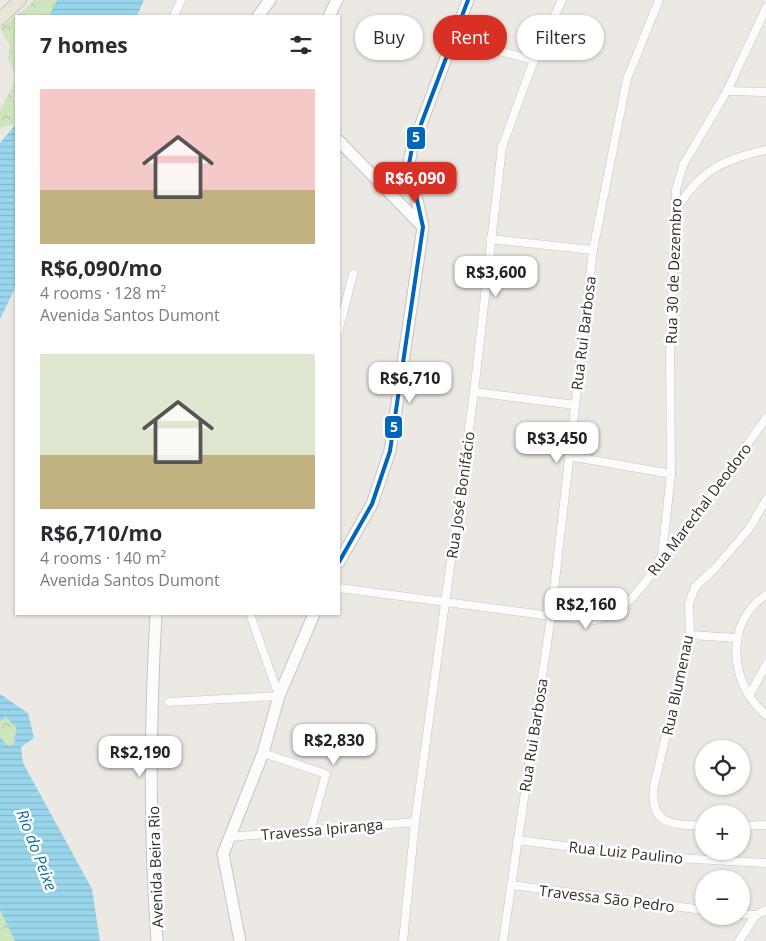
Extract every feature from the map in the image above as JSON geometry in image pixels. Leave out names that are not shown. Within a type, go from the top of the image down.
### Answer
[{"type":"main road","points":[[0,19],[20,0]]},
{"type":"street","points":[[174,15],[181,0]]},
{"type":"street","points":[[259,15],[270,0]]},
{"type":"street","points":[[330,15],[337,0]]},
{"type":"street","points":[[462,15],[468,0]]},
{"type":"street","name":"Rua José Bonifácio","points":[[555,15],[562,0]]},
{"type":"street","name":"Rua Rui Barbosa","points":[[503,941],[550,616],[593,250],[602,196],[627,80],[659,0]]},
{"type":"street","name":"Rua 30 de Dezembro","points":[[662,555],[671,474],[670,355],[676,190],[683,165],[727,91],[766,8]]},
{"type":"street","points":[[340,560],[372,504],[390,451],[423,226],[409,164],[412,148],[444,60]]},
{"type":"street","name":"Rua José Bonifácio","points":[[403,941],[415,822],[474,392],[502,147],[534,60]]},
{"type":"street","points":[[727,91],[766,92]]},
{"type":"street","points":[[340,142],[396,201],[423,226]]},
{"type":"street","points":[[676,211],[688,190],[708,171],[736,157],[766,150]]},
{"type":"street","points":[[396,201],[408,193],[414,185]]},
{"type":"street","points":[[490,239],[593,250]]},
{"type":"street","points":[[340,325],[353,274]]},
{"type":"street","points":[[474,392],[575,405]]},
{"type":"street","name":"Rua Marechal Deodoro","points":[[340,588],[550,616],[595,620],[616,612],[634,596],[650,576],[662,555],[688,529],[765,421]]},
{"type":"street","points":[[570,456],[671,474]]},
{"type":"street","name":"Rua Blumenau","points":[[695,825],[668,822],[660,818],[654,810],[652,799],[690,635],[689,603],[695,588],[749,529],[766,500]]},
{"type":"street","points":[[766,595],[752,608],[736,638],[736,655],[740,674],[749,696],[766,715]]},
{"type":"street","name":"Avenida Beira Rio","points":[[156,615],[153,673],[152,869],[158,941]]},
{"type":"street","points":[[250,615],[279,696]]},
{"type":"street","points":[[240,941],[224,854],[263,753],[279,696],[314,615]]},
{"type":"street","points":[[690,635],[736,638]]},
{"type":"street","points":[[749,696],[766,665]]},
{"type":"street","points":[[169,702],[279,696]]},
{"type":"street","points":[[263,753],[326,774],[310,831]]},
{"type":"street","name":"Travessa Ipiranga","points":[[229,837],[415,822]]},
{"type":"street","points":[[750,826],[766,825]]},
{"type":"street","name":"Rua Luiz Paulino","points":[[517,840],[643,856],[766,862]]},
{"type":"street","name":"Travessa São Pedro","points":[[511,885],[695,909]]},
{"type":"street","points":[[739,941],[756,916],[766,910]]},
{"type":"street","points":[[750,915],[756,916]]},
{"type":"green space","points":[[33,0],[57,0],[50,15],[17,15],[30,5]]},
{"type":"green space","points":[[15,16],[15,124],[0,128],[0,110],[14,84],[14,72],[8,59],[10,46],[0,28]]},
{"type":"green space","points":[[6,717],[16,728],[14,745],[8,746],[0,737],[0,721]]},
{"type":"green space","points":[[0,910],[15,941],[0,941]]},
{"type":"water","points":[[57,0],[144,0],[137,15],[50,15]]},
{"type":"water","points":[[15,125],[15,288],[0,319],[0,143]]},
{"type":"water","name":"Rio do Peixe","points":[[0,694],[28,713],[34,738],[21,747],[23,763],[92,889],[100,941],[15,941],[0,910],[0,737],[8,746],[14,745],[16,728],[6,717],[0,721]]},
{"type":"transit line","name":"5","points":[[340,560],[372,504],[390,451],[423,227],[409,164],[412,148],[468,0]]}]
